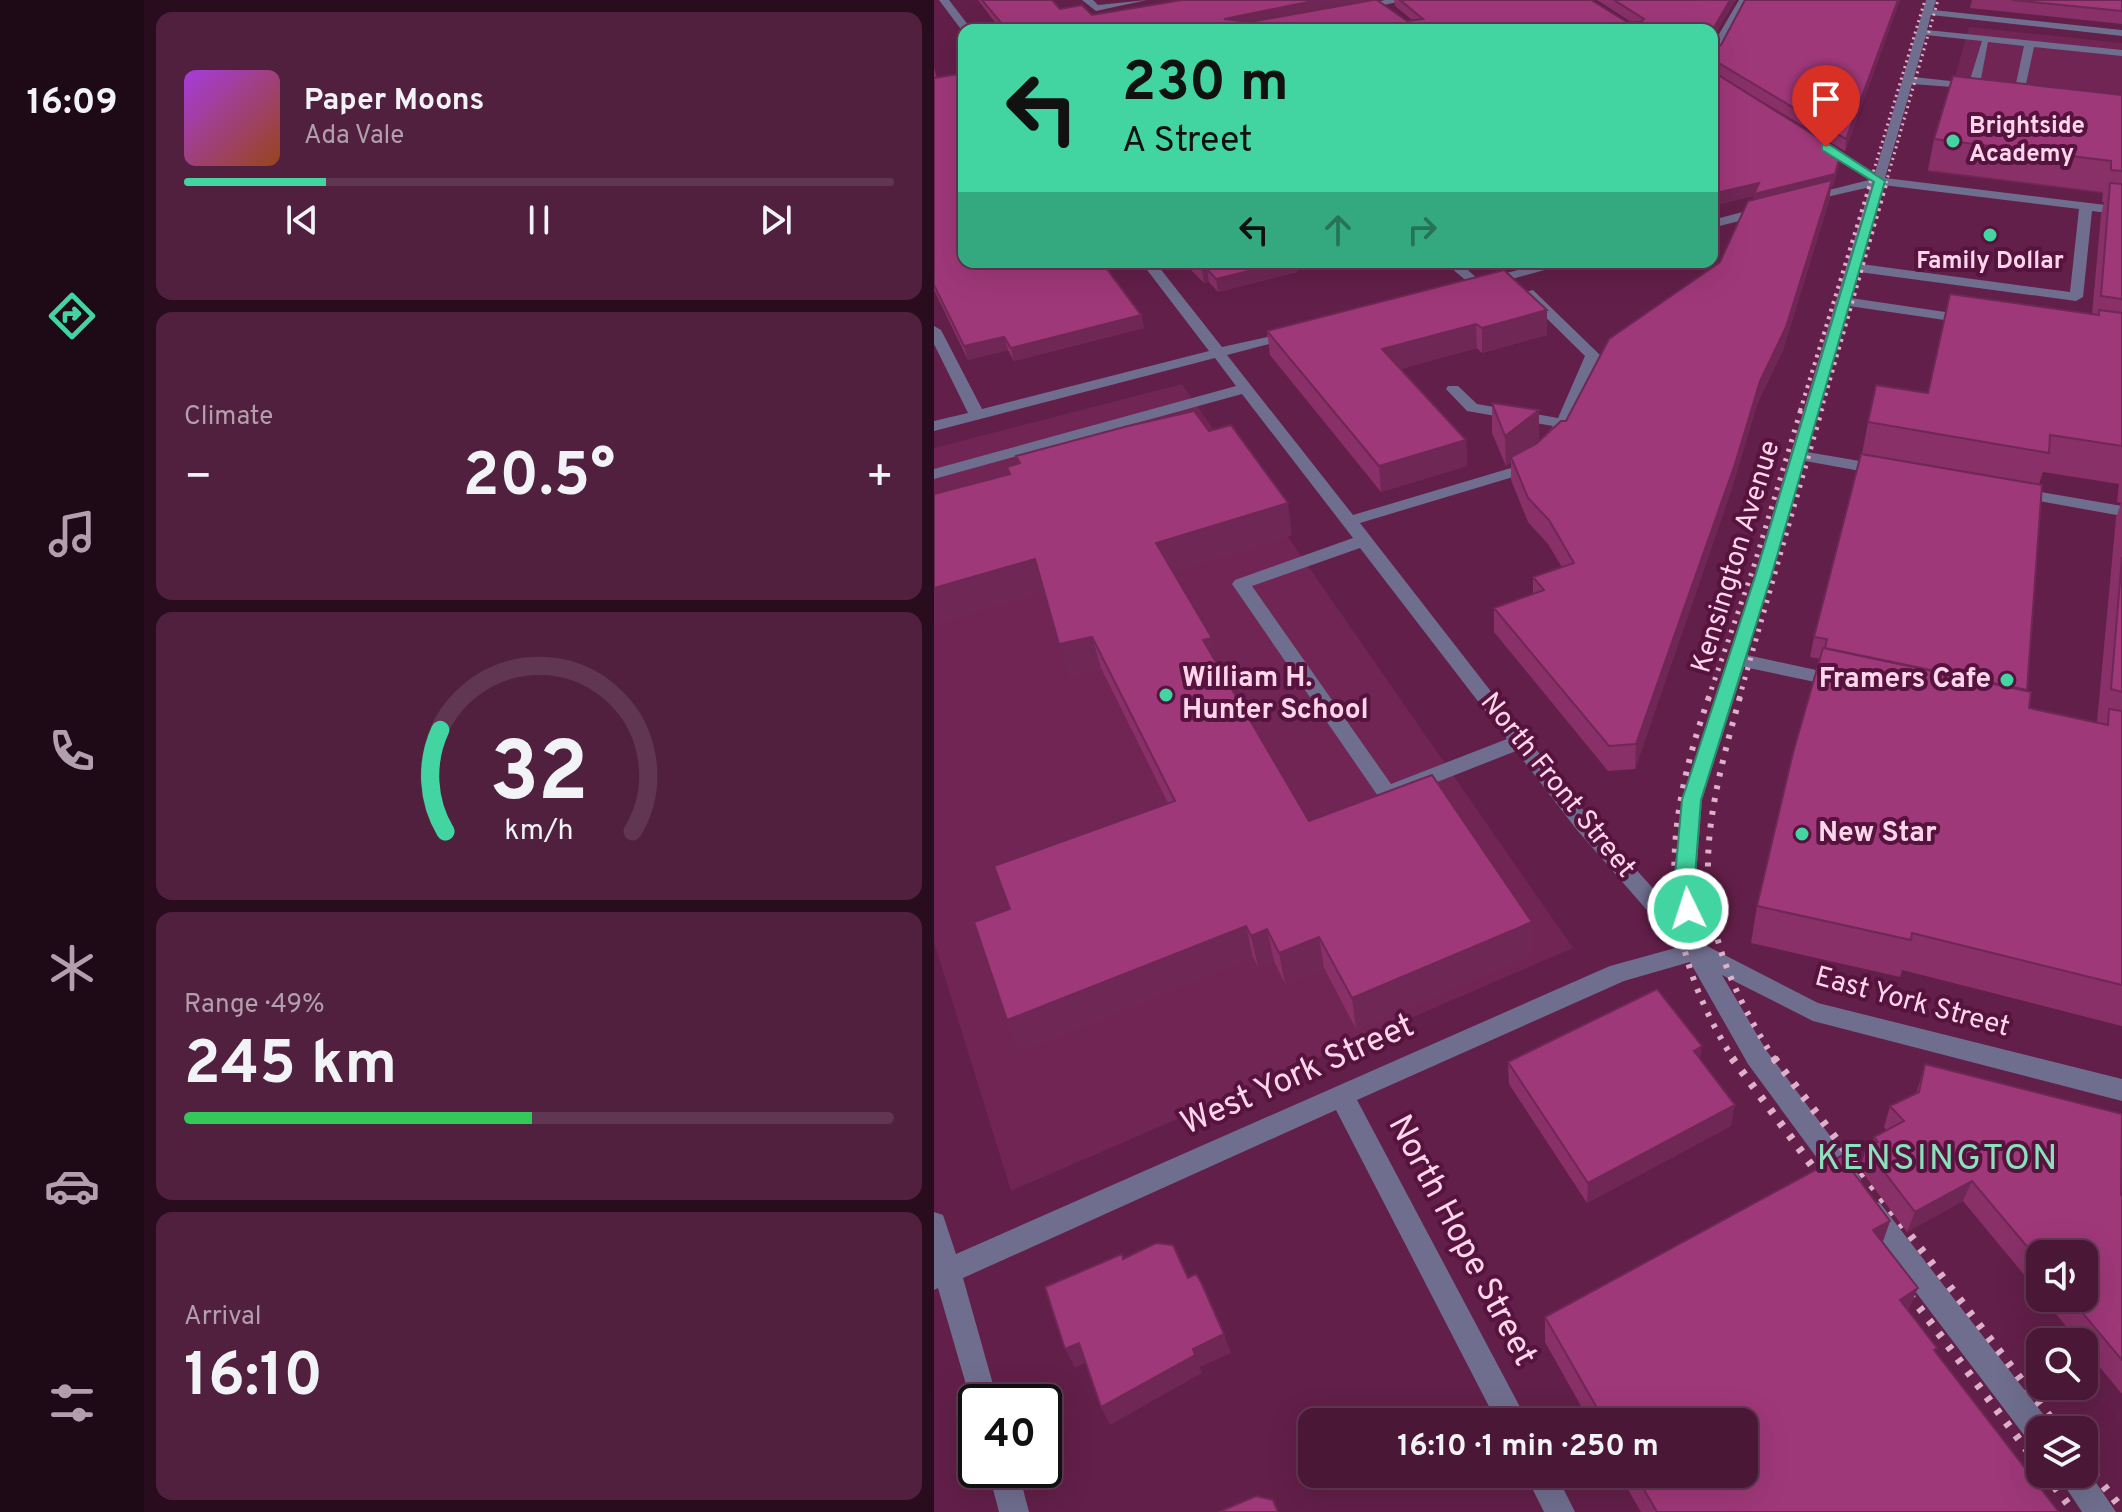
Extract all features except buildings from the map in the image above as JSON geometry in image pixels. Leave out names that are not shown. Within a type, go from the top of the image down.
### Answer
[{"type":"street","points":[[944,0],[962,24]]},
{"type":"street","points":[[1087,0],[1096,8],[1142,0]]},
{"type":"street","points":[[1344,10],[1401,0]]},
{"type":"street","points":[[1718,45],[1744,0]]},
{"type":"street","points":[[1375,3],[1392,13]]},
{"type":"street","points":[[1930,6],[2122,33]]},
{"type":"street","name":"Kensington Avenue","points":[[1696,951],[1685,876],[1692,800],[1845,301],[1930,6]]},
{"type":"street","points":[[1922,32],[2122,53]]},
{"type":"street","points":[[2030,43],[2014,92],[2034,94]]},
{"type":"street","points":[[1909,80],[1980,88],[1984,44]]},
{"type":"street","points":[[1811,138],[1879,181]]},
{"type":"street","points":[[1795,202],[1879,181],[2122,211]]},
{"type":"street","points":[[1718,222],[1781,206]]},
{"type":"street","points":[[1854,267],[2076,297],[2086,206]]},
{"type":"street","name":"North Front Street","points":[[1153,268],[1584,825],[1696,951],[1757,1057],[2027,1416]]},
{"type":"street","points":[[1458,268],[1476,285]]},
{"type":"street","points":[[1461,289],[1544,268]]},
{"type":"street","points":[[1350,521],[1517,471],[1537,461],[1561,423],[1593,355],[1510,277]]},
{"type":"street","points":[[1845,301],[1983,321]]},
{"type":"street","points":[[934,426],[1309,329]]},
{"type":"street","points":[[934,330],[977,415]]},
{"type":"street","points":[[934,474],[1246,388]]},
{"type":"street","points":[[1453,389],[1472,408],[1561,423]]},
{"type":"street","points":[[1796,455],[1896,472]]},
{"type":"street","points":[[2002,490],[2122,511]]},
{"type":"street","points":[[1365,540],[1241,584],[1387,794],[1520,742]]},
{"type":"street","points":[[1737,659],[1862,686]]},
{"type":"street","name":"East York Street","points":[[1696,951],[1813,1011],[2122,1090]]},
{"type":"street","name":"West York Street","points":[[941,1274],[1618,973],[1696,951]]},
{"type":"street","name":"North Hope Street","points":[[1342,1096],[1506,1408]]},
{"type":"street","points":[[934,1224],[941,1274],[978,1384]]},
{"type":"street","points":[[1008,1488],[1014,1512]]},
{"type":"street","points":[[1547,1488],[1560,1512]]},
{"type":"street","points":[[2083,1488],[2101,1512]]},
{"type":"shaded area","points":[[1969,27],[2122,43],[2122,196],[1928,172]]},
{"type":"shaded area","name":"William H. Hunter School","points":[[1182,384],[1573,948],[1011,1191],[934,942],[934,448]]},
{"type":"railway","points":[[1870,183],[1925,0]]},
{"type":"railway","points":[[1886,183],[1938,0]]},
{"type":"railway","points":[[1800,411],[1871,181]]},
{"type":"railway","points":[[1821,411],[1887,181]]},
{"type":"railway","points":[[1708,699],[1753,569],[1801,409]]},
{"type":"railway","points":[[1739,699],[1822,409]]},
{"type":"railway","points":[[1709,697],[1682,792],[1676,838],[1675,882],[1679,926],[1691,970],[1709,1015],[1734,1060]]},
{"type":"railway","points":[[1740,697],[1715,798],[1708,883],[1714,924],[1726,966],[1746,1011],[1775,1060]]},
{"type":"railway","points":[[1732,1058],[1830,1190]]},
{"type":"railway","points":[[1774,1058],[2049,1416]]},
{"type":"railway","points":[[1900,1282],[2026,1448]]},
{"type":"railway","points":[[2098,1479],[2122,1509]]},
{"type":"railway","points":[[2056,1488],[2074,1512]]},
{"type":"place","name":"Brightside Academy","points":[[1953,141]]},
{"type":"place","name":"Family Dollar","points":[[1990,235]]},
{"type":"place","name":"Framers Cafe","points":[[2007,680]]},
{"type":"place","name":"William H. Hunter School","points":[[1166,695]]},
{"type":"place","name":"New Star","points":[[1802,834]]},
{"type":"district","name":"KENSINGTON","points":[[1938,1160]]},
{"type":"route","points":[[1688,909],[1685,876],[1692,800],[1763,577],[1796,455],[1879,181],[1826,147]]}]
